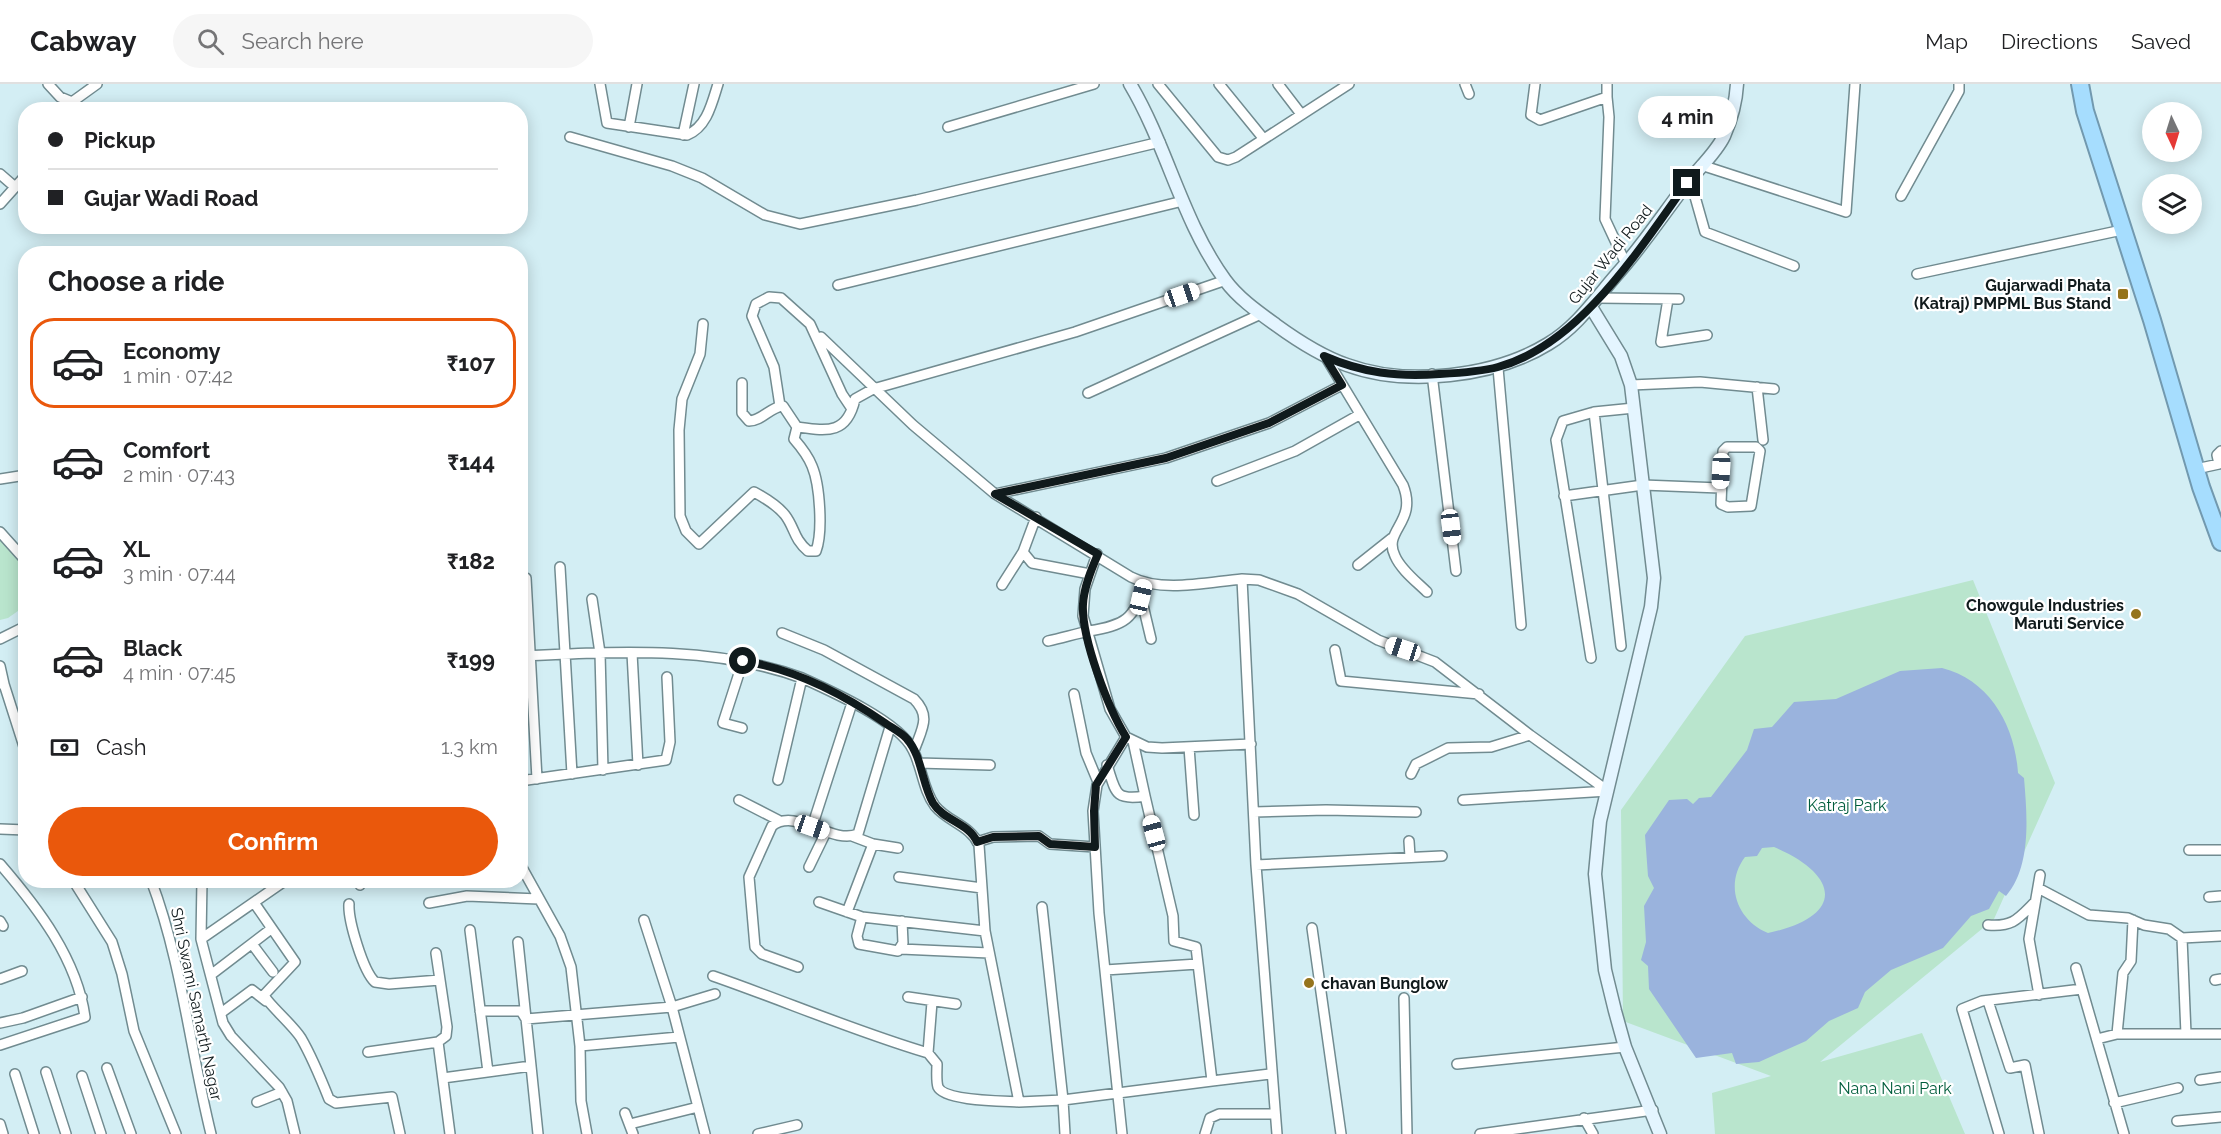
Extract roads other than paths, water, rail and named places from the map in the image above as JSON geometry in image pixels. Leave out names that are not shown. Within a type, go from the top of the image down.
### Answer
[{"type":"highway","points":[[2080,84],[2085,111],[2152,320],[2196,469],[2221,542]]},
{"type":"street","points":[[48,84],[67,102]]},
{"type":"street","points":[[75,102],[97,84]]},
{"type":"street","points":[[600,84],[607,123],[683,135],[694,133],[706,118],[718,84]]},
{"type":"street","points":[[629,127],[637,84]]},
{"type":"street","points":[[683,135],[694,84]]},
{"type":"street","points":[[948,127],[1094,84]]},
{"type":"street","name":"Gujar Wadi Road","points":[[1130,84],[1160,142],[1183,201],[1226,280],[1261,314],[1324,356],[1375,374],[1432,375],[1498,368],[1550,343],[1595,303],[1723,138],[1736,101],[1737,84]]},
{"type":"street","points":[[1158,84],[1218,157],[1232,159],[1345,85]]},
{"type":"street","points":[[1219,84],[1263,138]]},
{"type":"street","points":[[1278,84],[1301,114]]},
{"type":"street","points":[[1465,84],[1469,94]]},
{"type":"street","points":[[1535,84],[1531,115],[1540,120],[1607,97]]},
{"type":"street","points":[[1607,84],[1609,117],[1605,219],[1626,264]]},
{"type":"street","points":[[1701,165],[1846,212],[1855,84]]},
{"type":"street","points":[[1901,196],[1959,92],[1959,84]]},
{"type":"street","points":[[570,137],[672,166],[702,178],[765,215],[800,224],[917,200],[1160,142]]},
{"type":"street","points":[[0,174],[15,187]]},
{"type":"street","points":[[1690,179],[1705,232],[1794,266]]},
{"type":"street","points":[[0,204],[18,184]]},
{"type":"street","points":[[838,285],[1183,201]]},
{"type":"street","points":[[1917,274],[2122,230]]},
{"type":"street","points":[[852,409],[842,394],[810,324],[781,298],[769,297],[756,304],[752,316],[774,367],[780,406],[797,427],[828,431],[838,428],[852,409],[855,399],[873,388],[1075,332],[1226,280]]},
{"type":"street","points":[[1668,299],[1661,342],[1707,335]]},
{"type":"street","points":[[1660,1134],[1653,1110],[1625,1047],[1605,970],[1595,874],[1600,821],[1651,608],[1654,578],[1631,385],[1621,356],[1595,303],[1679,299]]},
{"type":"street","points":[[1088,393],[1261,314]]},
{"type":"street","points":[[703,324],[700,354],[682,399],[679,429],[680,516],[686,531],[693,540],[699,544],[754,492],[770,501],[786,516],[797,541],[808,551],[816,551],[819,542],[818,499],[813,468],[794,439],[797,427]]},
{"type":"street","points":[[821,337],[873,388],[995,494],[1098,554],[1144,584],[1259,580],[1298,594],[1378,640],[1435,662],[1608,791]]},
{"type":"street","points":[[1324,356],[1407,495],[1406,516],[1392,538],[1358,566]]},
{"type":"street","points":[[1498,368],[1521,625]]},
{"type":"street","points":[[1432,375],[1456,571]]},
{"type":"street","points":[[1631,385],[1700,382],[1774,389]]},
{"type":"street","points":[[742,383],[742,413],[749,421],[756,421],[780,406]]},
{"type":"street","points":[[995,494],[1166,458],[1269,423],[1342,385]]},
{"type":"street","points":[[1757,387],[1763,440]]},
{"type":"street","points":[[1591,658],[1556,452],[1559,429],[1563,421],[1574,416],[1634,408]]},
{"type":"street","points":[[1594,412],[1621,646]]},
{"type":"street","points":[[1218,481],[1295,451],[1359,415]]},
{"type":"street","points":[[1725,448],[1758,449],[1760,455],[1751,506],[1722,505],[1720,488],[1725,448]]},
{"type":"street","points":[[2196,469],[2220,467],[2217,455],[2221,451]]},
{"type":"street","points":[[0,479],[18,476]]},
{"type":"street","points":[[1564,496],[1643,485],[1720,488]]},
{"type":"street","points":[[1002,585],[1023,552],[1036,517]]},
{"type":"street","points":[[0,532],[18,552]]},
{"type":"street","points":[[1392,538],[1396,559],[1427,592]]},
{"type":"street","points":[[1023,552],[1032,563],[1090,574]]},
{"type":"street","points":[[1098,554],[1083,602],[1086,632],[1110,709],[1129,739],[1173,916],[1174,941],[1196,947],[1212,1081]]},
{"type":"street","points":[[560,567],[572,774]]},
{"type":"street","points":[[1242,579],[1256,866],[1270,1074],[1277,1134]]},
{"type":"street","points":[[1048,641],[1114,627],[1128,619],[1136,609],[1144,584]]},
{"type":"street","points":[[1141,597],[1151,639]]},
{"type":"street","points":[[592,599],[600,653],[603,770]]},
{"type":"street","points":[[0,639],[18,630]]},
{"type":"street","points":[[782,633],[824,650],[914,699],[923,708],[925,716],[914,752]]},
{"type":"street","points":[[1335,650],[1341,681],[1479,694]]},
{"type":"street","points":[[528,656],[600,653],[698,655],[777,668],[852,703],[908,740],[934,805],[974,834],[977,842],[985,931],[1019,1102]]},
{"type":"street","points":[[632,653],[638,765]]},
{"type":"street","points":[[742,728],[723,723],[743,661]]},
{"type":"street","points":[[0,666],[2,684],[18,730]]},
{"type":"street","points":[[528,780],[660,763],[666,760],[669,755],[667,676]]},
{"type":"street","points":[[778,780],[802,678]]},
{"type":"street","points":[[528,687],[537,779]]},
{"type":"street","points":[[1074,694],[1086,753],[1098,782]]},
{"type":"street","points":[[812,827],[852,703]]},
{"type":"street","points":[[739,800],[778,820],[812,827],[843,837],[858,834],[890,727]]},
{"type":"street","points":[[1411,774],[1416,764],[1448,748],[1491,747],[1530,735]]},
{"type":"street","points":[[1129,739],[1147,747],[1251,744]]},
{"type":"street","points":[[1122,1134],[1105,970],[1095,847],[1094,804],[1098,782],[1107,765],[1129,739]]},
{"type":"street","points":[[1189,747],[1194,815]]},
{"type":"street","points":[[918,763],[990,765]]},
{"type":"street","points":[[1107,765],[1118,795],[1123,798],[1144,796]]},
{"type":"street","points":[[1463,800],[1608,791]]},
{"type":"street","points":[[1254,812],[1326,810],[1416,812]]},
{"type":"street","points":[[778,820],[772,826],[749,877],[753,938],[755,947],[762,954],[798,968]]},
{"type":"street","points":[[0,829],[18,830]]},
{"type":"street","points":[[809,867],[826,832]]},
{"type":"street","points":[[852,836],[873,844],[898,848]]},
{"type":"street","points":[[977,842],[993,837],[1039,836],[1050,844],[1095,847]]},
{"type":"street","points":[[1409,842],[1410,857]]},
{"type":"street","points":[[847,912],[873,844]]},
{"type":"street","points":[[2188,850],[2221,850]]},
{"type":"street","points":[[1256,866],[1442,856]]},
{"type":"street","points":[[0,864],[18,886]]},
{"type":"street","points":[[2039,994],[2029,939],[2040,875]]},
{"type":"street","points":[[899,877],[982,888]]},
{"type":"street","points":[[528,879],[560,936],[571,967],[578,1016],[581,1101],[587,1134]]},
{"type":"street","points":[[0,1044],[85,1017],[82,998],[66,959],[39,912],[20,888]]},
{"type":"street","points":[[78,888],[112,942],[122,974],[134,1031],[176,1134]]},
{"type":"street","name":"Shri Swami Samarth Nagar","points":[[154,888],[172,945],[195,1069],[211,1134]]},
{"type":"street","points":[[202,888],[201,939],[221,1013],[231,1036],[282,1092],[293,1118],[295,1134]]},
{"type":"street","points":[[201,939],[276,888]]},
{"type":"street","points":[[2038,888],[2089,915],[2133,920],[2169,929],[2182,938],[2221,936]]},
{"type":"street","points":[[429,903],[466,896],[539,899]]},
{"type":"street","points":[[2209,897],[2221,896]]},
{"type":"street","points":[[819,902],[862,917],[985,931]]},
{"type":"street","points":[[1988,924],[2005,926],[2018,920],[2036,902]]},
{"type":"street","points":[[255,904],[295,962],[264,995],[266,1001]]},
{"type":"street","points":[[349,904],[348,912],[355,936],[368,972],[375,982],[384,984],[440,980]]},
{"type":"street","points":[[1042,906],[1065,1134]]},
{"type":"street","points":[[862,917],[857,936],[859,944],[898,951],[901,949],[989,953]]},
{"type":"street","points":[[644,920],[672,1007],[705,1134]]},
{"type":"street","points":[[2117,1034],[2123,973],[2131,961],[2133,920]]},
{"type":"street","points":[[901,949],[902,921]]},
{"type":"street","points":[[1312,928],[1341,1134]]},
{"type":"street","points":[[212,975],[271,929]]},
{"type":"street","points":[[470,930],[488,1072]]},
{"type":"street","points":[[2182,938],[2186,1034]]},
{"type":"street","points":[[518,942],[538,1134]]},
{"type":"street","points":[[252,944],[273,972]]},
{"type":"street","points":[[368,1052],[438,1042],[447,1032],[436,953]]},
{"type":"street","points":[[1105,970],[1198,964]]},
{"type":"street","points":[[2076,968],[2124,1134]]},
{"type":"street","points":[[0,979],[22,971]]},
{"type":"street","points":[[713,976],[797,1006],[829,1021],[928,1053],[937,1064],[938,1085],[944,1093],[967,1099],[1019,1102],[1063,1100],[1270,1074]]},
{"type":"street","points":[[1999,1134],[1962,1009],[1988,1001],[2082,989]]},
{"type":"street","points":[[221,1013],[252,990],[280,1012],[301,1038],[329,1099],[336,1103],[392,1097],[400,1134]]},
{"type":"street","points":[[526,1019],[672,1007],[715,994]]},
{"type":"street","points":[[908,997],[956,1004]]},
{"type":"street","points":[[0,1023],[23,1018],[82,998]]},
{"type":"street","points":[[1404,998],[1407,1134]]},
{"type":"street","points":[[1988,1001],[2010,1068],[2025,1066],[2039,1134]]},
{"type":"street","points":[[928,1053],[932,1002]]},
{"type":"street","points":[[480,1011],[520,1011],[526,1019]]},
{"type":"street","points":[[2097,1039],[2117,1034],[2219,1034],[2221,1046]]},
{"type":"street","points":[[580,1046],[679,1037]]},
{"type":"street","points":[[438,1042],[450,1134]]},
{"type":"street","points":[[1457,1064],[1625,1047]]},
{"type":"street","points":[[443,1078],[531,1066]]},
{"type":"street","points":[[107,1068],[131,1134]]},
{"type":"street","points":[[46,1072],[66,1134]]},
{"type":"street","points":[[15,1074],[34,1134]]},
{"type":"street","points":[[82,1076],[101,1134]]},
{"type":"street","points":[[2200,1080],[2221,1077]]},
{"type":"street","points":[[2114,1103],[2178,1088]]},
{"type":"street","points":[[257,1102],[282,1092]]},
{"type":"street","points":[[630,1124],[698,1107]]},
{"type":"street","points":[[1480,1134],[1653,1110]]},
{"type":"street","points":[[625,1113],[633,1134]]},
{"type":"street","points":[[1205,1134],[1210,1118],[1219,1114],[1275,1114]]},
{"type":"street","points":[[2177,1121],[2221,1117]]},
{"type":"street","points":[[1584,1118],[1593,1134]]},
{"type":"street","points":[[0,1124],[3,1134]]},
{"type":"street","points":[[758,1134],[797,1125]]},
{"type":"water","name":"Katraj Park","points":[[1942,668],[1959,674],[1974,683],[1997,707],[2012,738],[2018,773],[2024,778],[2026,840],[2020,870],[2014,884],[2006,896],[1999,891],[1989,909],[1971,916],[1943,948],[1891,970],[1865,992],[1858,1008],[1829,1021],[1806,1041],[1759,1062],[1736,1064],[1732,1053],[1696,1058],[1649,989],[1648,966],[1641,960],[1646,942],[1644,906],[1654,888],[1648,876],[1645,835],[1669,800],[1687,799],[1693,804],[1699,798],[1711,797],[1747,750],[1754,729],[1772,727],[1794,702],[1836,699],[1900,671]],"holes":[[[1774,847],[1796,858],[1812,870],[1822,883],[1825,895],[1821,906],[1811,917],[1793,926],[1768,933],[1748,920],[1737,901],[1735,879],[1739,868],[1745,857],[1757,856],[1762,848]]]},
{"type":"place","name":"Gujarwadi Phata (Katraj) PMPML Bus Stand","points":[[2123,294]]},
{"type":"place","name":"Chowgule Industries Maruti Service","points":[[2136,614]]},
{"type":"place","name":"chavan Bunglow","points":[[1309,983]]},
{"type":"park label","name":"Nana Nani Park","points":[[1895,1088]]}]
